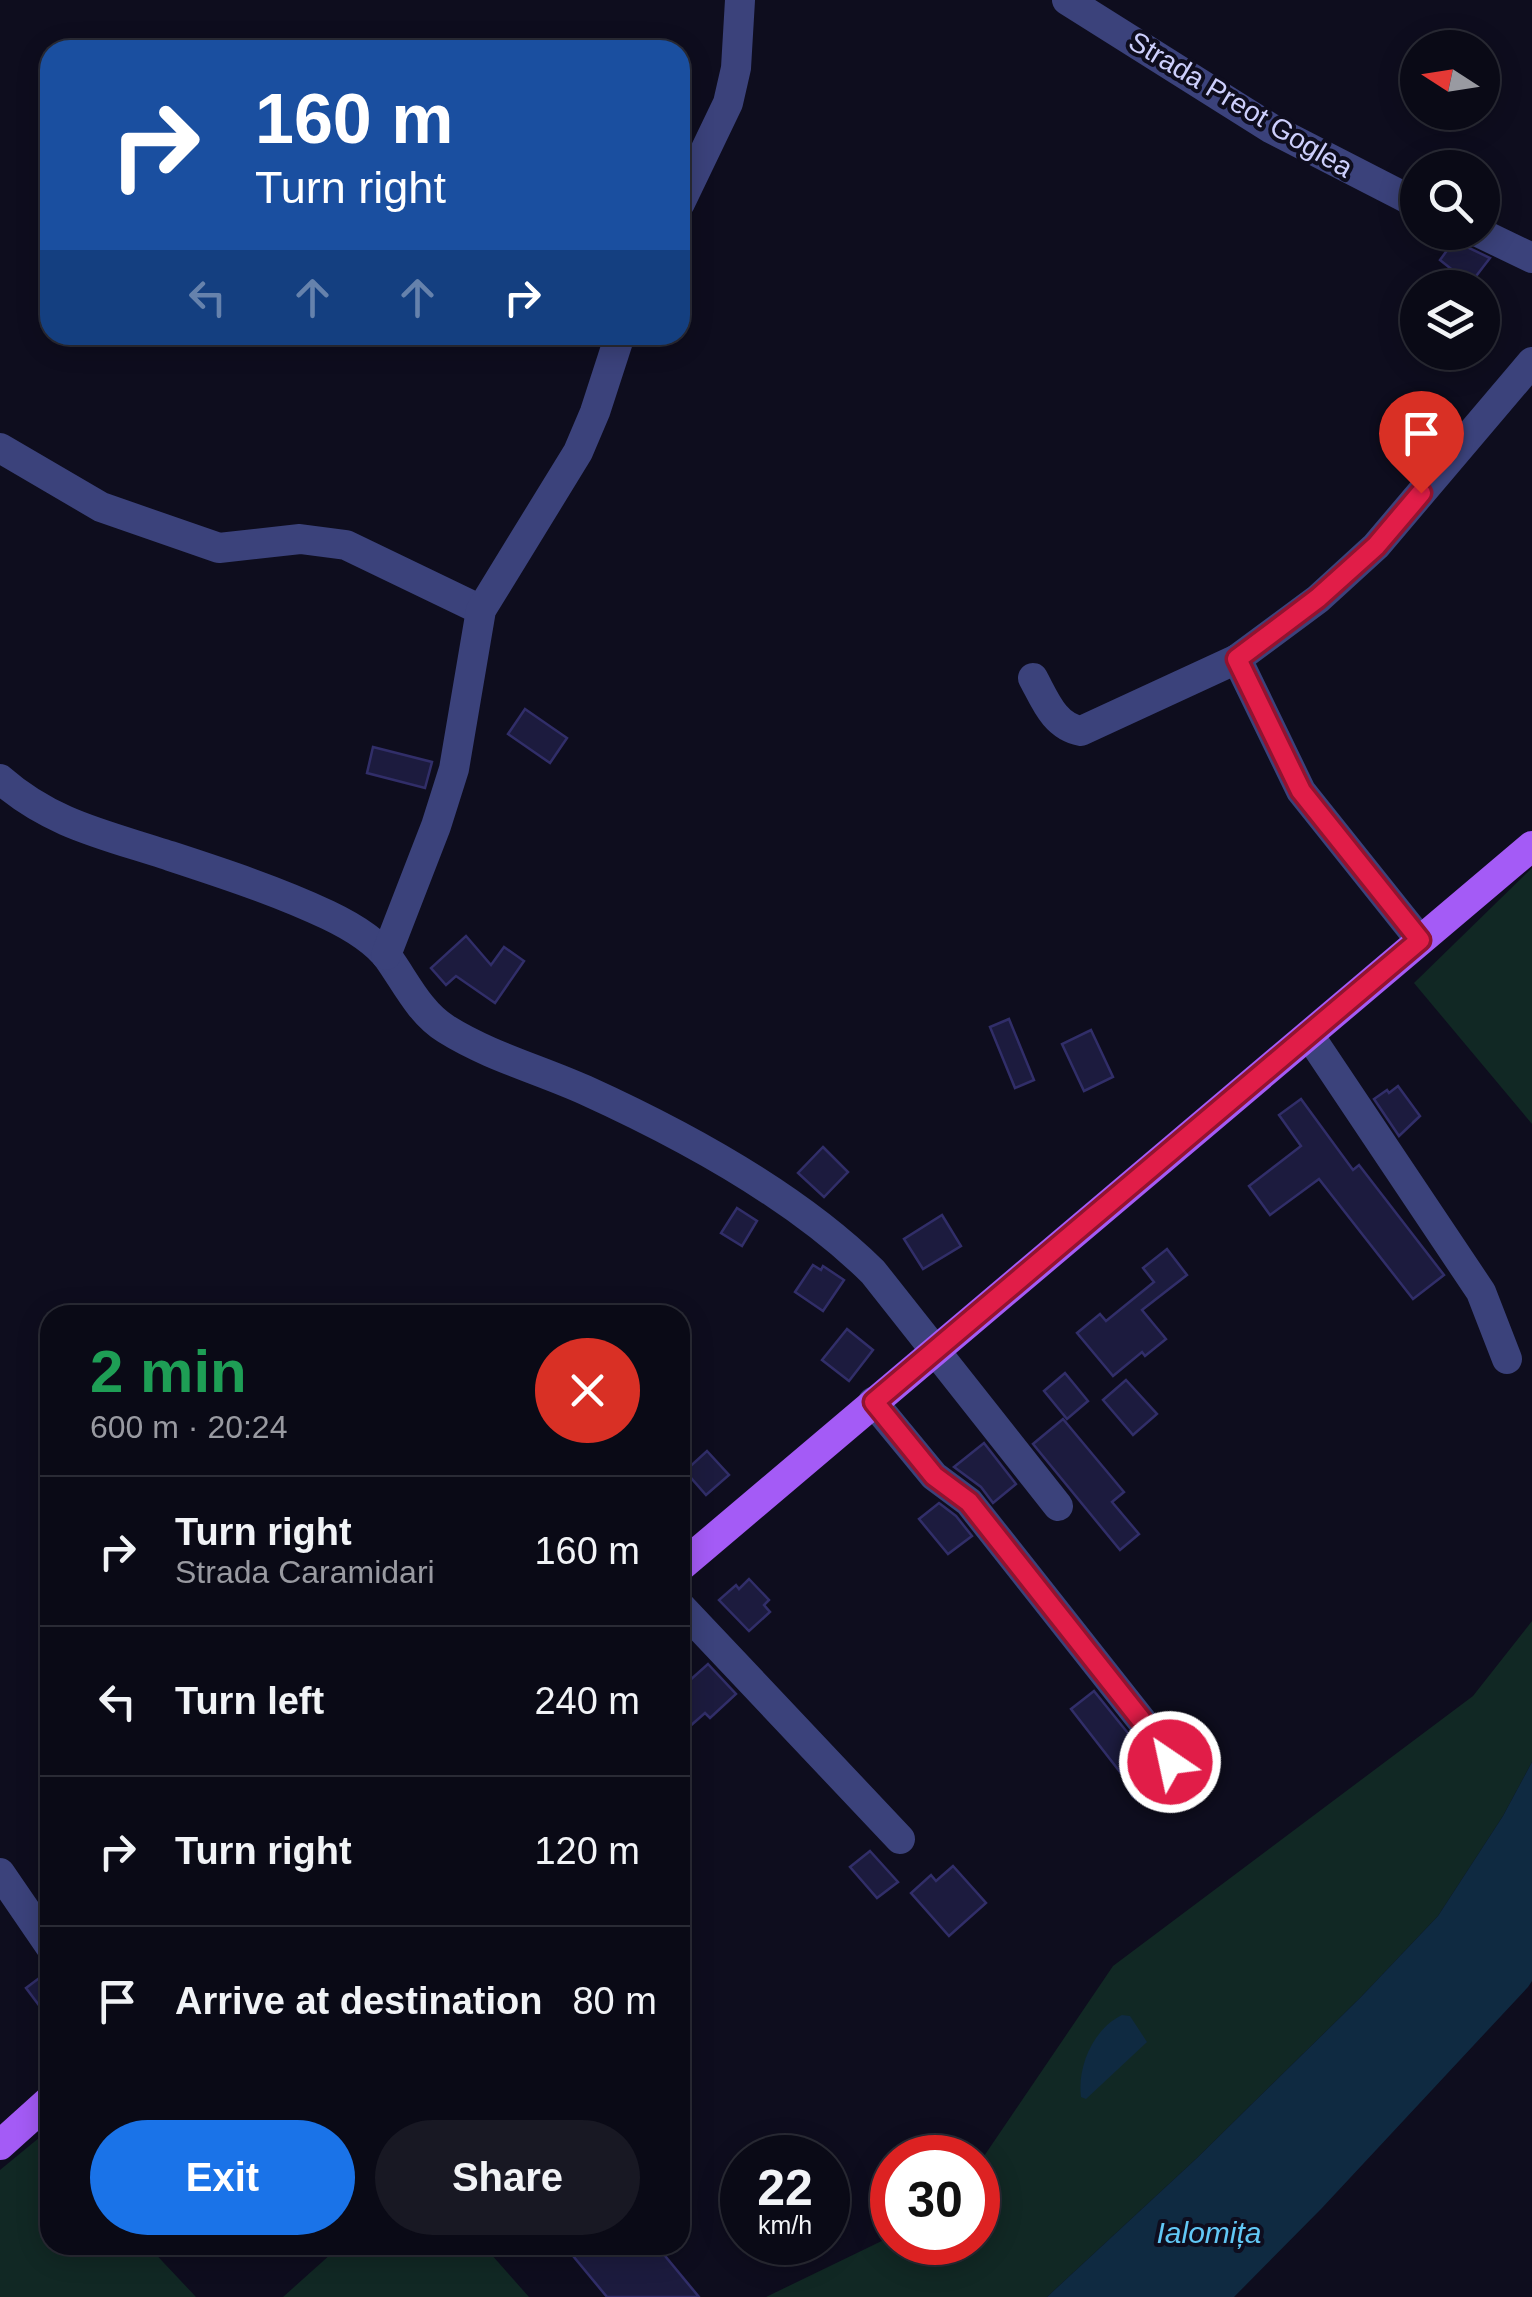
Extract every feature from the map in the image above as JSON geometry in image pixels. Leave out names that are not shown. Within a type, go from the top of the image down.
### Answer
[{"type":"main road","points":[[690,1558],[1532,846]]},
{"type":"main road","points":[[0,2145],[40,2109]]},
{"type":"street","points":[[690,182],[728,103],[736,68],[740,0]]},
{"type":"street","name":"Strada Preot Goglea","points":[[1067,0],[1272,129],[1400,195]]},
{"type":"street","points":[[1500,243],[1532,258]]},
{"type":"street","points":[[386,955],[454,769],[480,610],[578,452],[617,345]]},
{"type":"street","points":[[1032,678],[1064,726],[1081,732],[1237,659],[1318,598],[1376,546],[1532,362]]},
{"type":"street","points":[[0,448],[101,507],[220,548],[300,539],[346,545],[480,610]]},
{"type":"street","points":[[1237,659],[1301,791],[1420,940]]},
{"type":"street","points":[[0,779],[26,802],[55,818],[235,877],[360,932],[386,955],[413,997],[440,1025],[640,1117],[777,1196],[873,1272],[1058,1506]]},
{"type":"street","points":[[1309,1035],[1481,1292],[1507,1360]]},
{"type":"street","points":[[874,1402],[934,1476],[969,1502],[1161,1745],[1170,1762],[1143,1786]]},
{"type":"street","points":[[690,1617],[900,1838]]},
{"type":"street","points":[[0,1873],[40,1931]]},
{"type":"green space","points":[[1532,868],[1532,1124],[1414,983]]},
{"type":"green space","points":[[1532,1621],[1532,1762],[1503,1816],[1438,1916],[1197,2158],[1047,2297],[766,2297],[832,2265],[850,2265],[850,2256],[870,2247],[870,2265],[1000,2265],[998,2135],[1113,1966],[1473,1696]]},
{"type":"green space","points":[[40,2137],[40,2255],[156,2255],[196,2297],[0,2297],[0,2170]]},
{"type":"green space","points":[[330,2255],[492,2255],[529,2297],[283,2297]]},
{"type":"water","name":"Ialomița","points":[[1532,1762],[1532,1981],[1528,1987],[1234,2297],[1047,2297],[1197,2158],[1438,1916],[1503,1816]]},
{"type":"water","points":[[1122,2015],[1130,2016],[1147,2042],[1086,2099],[1081,2097],[1089,2050],[1103,2030]]},
{"type":"building","points":[[1447,250],[1473,250],[1490,258],[1481,270],[1452,270],[1440,260]]},
{"type":"building","points":[[525,709],[567,738],[550,763],[508,734]]},
{"type":"building","points":[[373,747],[432,762],[425,788],[367,773]]},
{"type":"building","points":[[466,936],[491,965],[504,947],[524,961],[495,1003],[456,976],[446,985],[431,968]]},
{"type":"building","points":[[1009,1019],[1034,1080],[1015,1088],[990,1027]]},
{"type":"building","points":[[1091,1030],[1113,1077],[1084,1091],[1062,1044]]},
{"type":"building","points":[[1398,1086],[1420,1116],[1399,1136],[1374,1099]]},
{"type":"building","points":[[1301,1099],[1353,1170],[1359,1165],[1444,1275],[1413,1299],[1319,1179],[1270,1215],[1249,1186],[1301,1146],[1279,1115]]},
{"type":"building","points":[[823,1147],[848,1172],[824,1197],[798,1173]]},
{"type":"building","points":[[737,1208],[757,1221],[742,1246],[721,1233]]},
{"type":"building","points":[[942,1215],[961,1246],[923,1269],[904,1239]]},
{"type":"building","points":[[1167,1249],[1187,1275],[1142,1310],[1166,1339],[1145,1356],[1142,1352],[1113,1376],[1077,1333],[1100,1314],[1106,1321],[1154,1282],[1143,1268]]},
{"type":"building","points":[[813,1265],[821,1270],[823,1266],[844,1280],[823,1311],[795,1292]]},
{"type":"building","points":[[847,1329],[873,1350],[849,1381],[822,1360]]},
{"type":"building","points":[[1065,1373],[1088,1401],[1067,1419],[1044,1391]]},
{"type":"building","points":[[1126,1380],[1157,1414],[1133,1435],[1103,1400]]},
{"type":"building","points":[[1063,1419],[1124,1492],[1112,1502],[1139,1534],[1120,1550],[1033,1444]]},
{"type":"building","points":[[984,1443],[1016,1484],[993,1503],[981,1487],[954,1467]]},
{"type":"building","points":[[707,1451],[729,1475],[706,1495],[690,1477],[690,1466]]},
{"type":"building","points":[[939,1503],[972,1536],[948,1554],[919,1519]]},
{"type":"building","points":[[749,1579],[769,1600],[764,1605],[770,1612],[749,1631],[719,1600]]},
{"type":"building","points":[[708,1664],[736,1694],[710,1718],[705,1713],[690,1726],[690,1680]]},
{"type":"building","points":[[1094,1691],[1144,1753],[1120,1772],[1071,1709]]},
{"type":"building","points":[[870,1851],[898,1882],[877,1898],[850,1867]]},
{"type":"building","points":[[953,1866],[986,1903],[949,1936],[911,1893],[931,1875],[936,1881]]},
{"type":"building","points":[[40,1978],[40,2007],[26,1988]]},
{"type":"building","points":[[572,2255],[664,2255],[699,2297],[607,2297]]},
{"type":"route","points":[[1170,1762],[1168,1754],[969,1502],[934,1476],[874,1402],[1420,940],[1301,791],[1237,659],[1318,598],[1376,546],[1421,493]]}]
